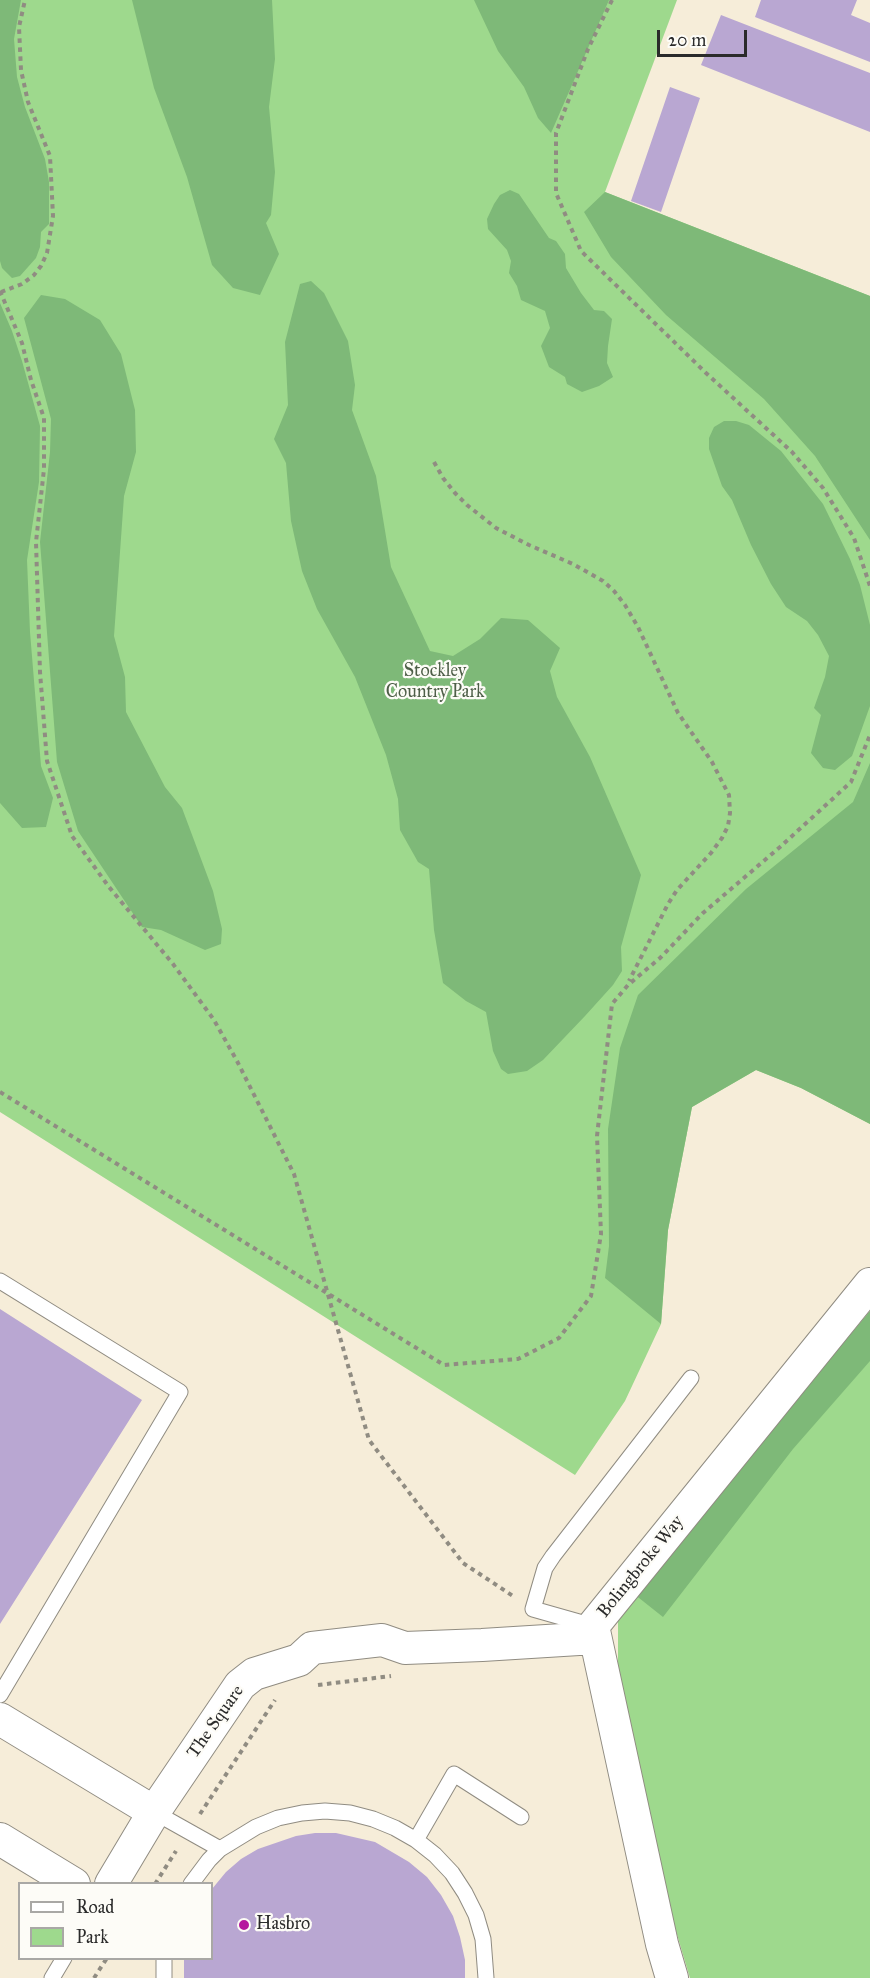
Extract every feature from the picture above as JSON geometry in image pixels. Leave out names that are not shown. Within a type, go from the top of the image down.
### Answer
[{"type":"street","name":"Bolingbroke Way","points":[[672,1978],[662,1944],[594,1632],[870,1284]]},
{"type":"street","name":"The Square","points":[[112,1882],[154,1812],[240,1685],[254,1674],[299,1660],[317,1668],[388,1658],[405,1648],[482,1645],[594,1632]]},
{"type":"street","points":[[0,1719],[154,1812]]},
{"type":"street","points":[[0,1839],[71,1882]]},
{"type":"lane","points":[[0,1281],[180,1392],[0,1695]]},
{"type":"lane","points":[[594,1632],[533,1609],[543,1574],[553,1556],[691,1378]]},
{"type":"lane","points":[[416,1840],[454,1774],[521,1817]]},
{"type":"lane","points":[[192,1882],[204,1865],[220,1849],[256,1827],[278,1818],[325,1811],[350,1813],[373,1819],[416,1840],[452,1873],[476,1915],[483,1939],[486,1978]]},
{"type":"lane","points":[[154,1812],[220,1849]]},
{"type":"lane","points":[[52,1978],[63,1960]]},
{"type":"lane","points":[[164,1960],[164,1978]]},
{"type":"path","points":[[25,0],[19,27],[21,70],[28,102],[50,156],[53,216],[47,253],[41,266],[22,284],[0,292],[22,343],[44,418],[44,469],[36,542],[40,672],[47,761],[72,836],[109,886],[180,973],[213,1020],[237,1061],[294,1174],[369,1440],[463,1563],[533,1609]]},
{"type":"path","points":[[612,0],[588,49],[556,133],[556,193],[581,250],[706,373],[792,452],[823,488],[854,538],[870,586]]},
{"type":"path","points":[[434,462],[443,478],[466,505],[496,528],[573,564],[603,581],[614,591],[638,627],[678,713],[712,762],[729,795],[728,826],[722,838],[677,890],[668,904],[628,985]]},
{"type":"path","points":[[0,1092],[444,1365],[518,1359],[559,1338],[591,1296],[601,1234],[597,1136],[612,1004],[628,985],[660,958],[703,913],[851,782],[870,735]]},
{"type":"path","points":[[156,1882],[275,1699]]},
{"type":"path","points":[[94,1978],[106,1960]]},
{"type":"green space","name":"Stockley Country Park","points":[[0,0],[677,0],[605,192],[870,296],[870,1124],[801,1088],[756,1070],[692,1107],[668,1230],[661,1324],[625,1401],[575,1475],[0,1112]]},
{"type":"green space","points":[[0,0],[21,0],[14,39],[17,77],[25,107],[45,159],[49,182],[49,224],[41,232],[40,247],[36,258],[20,276],[12,278],[2,268],[0,261]]},
{"type":"green space","points":[[132,0],[272,0],[275,59],[269,107],[275,172],[271,215],[266,223],[279,254],[260,295],[233,288],[212,265],[187,177],[154,88]]},
{"type":"green space","points":[[474,0],[609,0],[551,133],[538,118],[524,87],[498,51]]},
{"type":"green space","points":[[510,190],[519,194],[549,238],[556,241],[565,254],[566,268],[594,310],[604,311],[612,319],[607,363],[613,377],[599,386],[582,392],[567,384],[565,377],[549,367],[541,346],[550,328],[545,311],[521,300],[517,286],[509,273],[511,261],[507,250],[488,229],[487,219],[494,204],[500,195]]},
{"type":"green space","points":[[605,192],[870,296],[870,540],[815,456],[764,399],[666,315],[611,257],[584,212]]},
{"type":"green space","points":[[311,281],[324,293],[348,341],[355,385],[352,410],[376,476],[391,567],[430,651],[453,656],[480,639],[501,618],[528,620],[560,648],[550,671],[557,697],[590,757],[641,875],[621,947],[622,971],[613,985],[585,1016],[543,1060],[527,1071],[508,1074],[501,1069],[493,1051],[486,1012],[466,1001],[443,983],[434,930],[429,869],[418,862],[400,830],[398,799],[386,755],[355,677],[317,609],[302,571],[291,521],[286,463],[274,439],[288,405],[285,342],[300,284]]},
{"type":"green space","points":[[41,295],[65,299],[100,320],[121,354],[135,410],[136,452],[124,496],[114,636],[125,677],[126,712],[165,787],[182,808],[213,891],[222,929],[221,944],[205,950],[161,930],[142,927],[78,831],[57,762],[40,542],[50,452],[51,419],[24,318]]},
{"type":"green space","points":[[0,303],[22,361],[40,426],[39,482],[27,560],[30,632],[41,766],[53,798],[46,827],[22,828],[0,803]]},
{"type":"green space","points":[[724,421],[736,421],[749,425],[781,451],[823,504],[860,585],[870,625],[870,706],[852,756],[835,770],[823,768],[811,753],[821,715],[814,708],[825,677],[829,656],[818,635],[807,621],[786,607],[771,584],[732,500],[722,486],[709,449],[709,438],[714,427]]},
{"type":"green space","points":[[870,763],[870,1124],[801,1088],[756,1070],[692,1107],[668,1230],[661,1324],[605,1278],[609,1246],[608,1129],[620,1048],[638,995],[746,889],[853,802]]},
{"type":"green space","points":[[870,1311],[870,1978],[690,1978],[673,1921],[618,1665],[618,1613]]},
{"type":"green space","points":[[870,1311],[870,1361],[793,1449],[663,1617],[634,1594]]},
{"type":"building","points":[[761,0],[857,0],[851,15],[870,23],[870,62],[755,17]]},
{"type":"building","points":[[721,15],[870,73],[870,132],[701,65]]},
{"type":"building","points":[[670,87],[700,98],[661,212],[631,201]]},
{"type":"building","points":[[0,1309],[142,1400],[0,1624]]},
{"type":"building","points":[[336,1833],[375,1842],[409,1862],[427,1877],[453,1916],[465,1960],[465,1978],[184,1978],[184,1960],[213,1960],[213,1888],[241,1859],[258,1849],[296,1836]]},
{"type":"place","name":"Hasbro","points":[[244,1925]]}]
